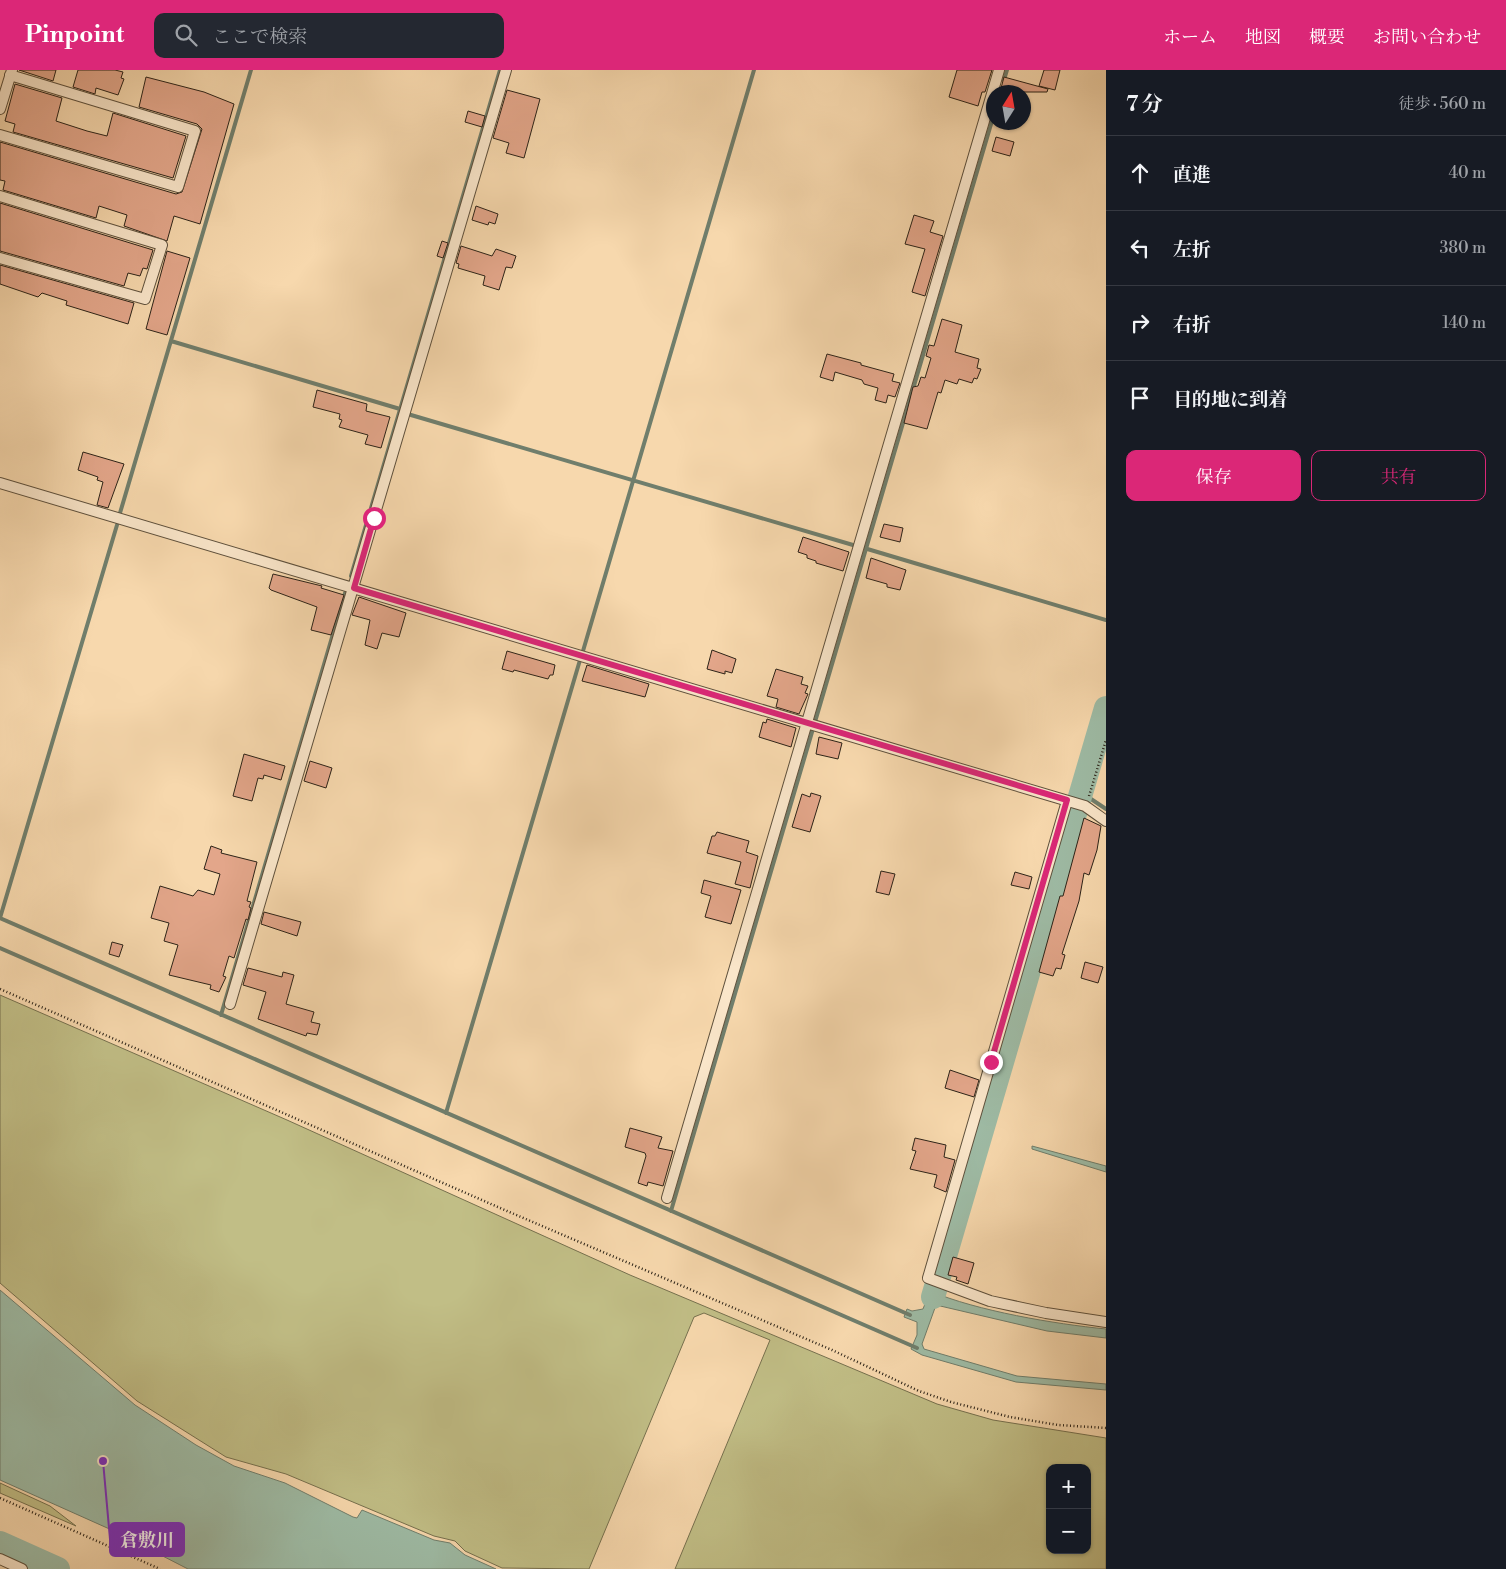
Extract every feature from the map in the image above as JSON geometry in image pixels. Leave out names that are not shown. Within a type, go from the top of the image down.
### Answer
[{"type":"street","points":[[230,1004],[506,70]]},
{"type":"street","points":[[667,1198],[812,724],[999,70]]},
{"type":"street","points":[[0,109],[11,72],[195,131],[178,187],[0,135]]},
{"type":"street","points":[[0,196],[162,245],[145,299],[0,258]]},
{"type":"street","points":[[0,483],[1070,801],[1085,806],[1106,821]]},
{"type":"street","points":[[1070,801],[928,1278],[1003,1305],[1106,1322]]},
{"type":"street","points":[[0,1559],[22,1569]]},
{"type":"path","points":[[1090,793],[1106,740]]},
{"type":"path","points":[[0,989],[516,1215],[824,1347],[919,1391],[951,1402],[1010,1417],[1058,1425],[1106,1428]]},
{"type":"path","points":[[0,1498],[160,1569]]},
{"type":"shaded area","points":[[0,995],[287,1120],[630,1275],[937,1404],[993,1420],[1106,1438],[1106,1569],[675,1569],[770,1340],[704,1313],[694,1317],[589,1569],[502,1568],[465,1551],[455,1541],[434,1536],[286,1474],[226,1457],[137,1401],[0,1283]]},
{"type":"shaded area","points":[[1032,1146],[1106,1166],[1106,1172],[1032,1149]]},
{"type":"shaded area","points":[[0,1290],[135,1405],[196,1445],[234,1466],[285,1483],[353,1517],[357,1518],[362,1510],[434,1540],[450,1543],[465,1555],[496,1569],[188,1569],[114,1531],[0,1480]]},
{"type":"shaded area","points":[[930,1291],[970,1305],[1016,1316],[1106,1329],[1106,1338],[1047,1331],[936,1305],[922,1344],[924,1349],[1017,1376],[1106,1384],[1106,1390],[1016,1382],[922,1355],[911,1349],[917,1335],[917,1322],[904,1317],[907,1309],[912,1311],[923,1309]]},
{"type":"shaded area","points":[[0,1483],[50,1506],[76,1526],[0,1493]]},
{"type":"building","points":[[19,70],[56,70],[53,81]]},
{"type":"building","points":[[78,70],[115,70],[123,72],[121,78],[124,79],[118,95],[96,88],[95,94],[73,87]]},
{"type":"building","points":[[957,70],[992,70],[978,106],[949,97]]},
{"type":"building","points":[[1044,70],[1060,70],[1055,90],[1039,86]]},
{"type":"building","points":[[146,77],[204,92],[234,104],[200,224],[174,216],[167,241],[124,226],[127,215],[99,206],[96,218],[3,190],[5,181],[0,180],[0,142],[176,194],[182,192],[202,129],[197,124],[139,107]]},
{"type":"building","points":[[1004,77],[1048,89],[1047,92],[1031,92],[1031,85],[1002,85]]},
{"type":"building","points":[[15,84],[62,98],[56,121],[87,131],[107,136],[113,113],[186,136],[173,178],[13,132],[15,124],[5,121]]},
{"type":"building","points":[[507,90],[540,99],[524,158],[506,153],[509,143],[493,138]]},
{"type":"building","points":[[468,111],[485,116],[482,127],[465,122]]},
{"type":"building","points":[[996,137],[1014,142],[1010,156],[992,151]]},
{"type":"building","points":[[0,203],[153,250],[147,269],[143,268],[140,276],[128,273],[124,286],[0,251]]},
{"type":"building","points":[[476,206],[498,214],[495,224],[489,222],[488,225],[472,220]]},
{"type":"building","points":[[914,215],[934,221],[930,232],[943,236],[925,296],[912,292],[925,249],[905,244]]},
{"type":"building","points":[[442,241],[448,243],[443,258],[437,256]]},
{"type":"building","points":[[461,246],[492,256],[496,249],[516,256],[512,268],[506,267],[499,290],[483,285],[485,276],[458,268],[459,264],[456,263]]},
{"type":"building","points":[[167,251],[190,258],[167,335],[146,329]]},
{"type":"building","points":[[0,265],[134,303],[128,324],[66,305],[67,301],[42,293],[38,297],[0,284]]},
{"type":"building","points":[[942,319],[962,325],[955,352],[979,359],[977,368],[981,369],[977,379],[974,378],[972,383],[959,379],[957,384],[945,380],[941,393],[938,392],[927,429],[904,423],[913,387],[918,386],[921,377],[925,378],[931,358],[926,356],[929,345],[934,346]]},
{"type":"building","points":[[827,354],[894,374],[892,381],[900,383],[895,397],[888,395],[886,403],[875,400],[878,388],[864,384],[862,380],[835,372],[833,381],[820,377]]},
{"type":"building","points":[[317,390],[367,404],[366,411],[390,417],[381,448],[365,444],[368,435],[339,427],[342,420],[339,419],[340,414],[313,407]]},
{"type":"building","points":[[83,452],[124,464],[108,508],[97,505],[103,482],[97,480],[98,477],[78,470]]},
{"type":"building","points":[[884,524],[903,528],[900,542],[880,537]]},
{"type":"building","points":[[803,537],[849,552],[843,571],[816,563],[816,561],[807,558],[807,555],[798,552]]},
{"type":"building","points":[[871,558],[906,570],[900,590],[866,578]]},
{"type":"building","points":[[273,574],[322,586],[321,588],[344,595],[331,635],[311,630],[317,607],[269,588]]},
{"type":"building","points":[[359,597],[406,613],[399,637],[382,633],[377,649],[365,645],[370,620],[352,615]]},
{"type":"building","points":[[712,650],[736,659],[732,673],[725,671],[725,674],[707,669]]},
{"type":"building","points":[[507,651],[555,665],[553,675],[550,675],[548,679],[514,670],[513,672],[502,669]]},
{"type":"building","points":[[587,665],[649,684],[645,697],[582,681]]},
{"type":"building","points":[[776,669],[803,677],[801,684],[808,686],[805,693],[808,694],[799,714],[776,707],[778,699],[767,696]]},
{"type":"building","points":[[767,719],[796,728],[791,747],[759,737],[763,722],[766,723]]},
{"type":"building","points":[[819,737],[842,743],[838,759],[816,754]]},
{"type":"building","points":[[244,754],[285,766],[281,780],[264,775],[263,779],[258,778],[252,801],[233,796]]},
{"type":"building","points":[[310,761],[332,768],[326,788],[304,781]]},
{"type":"building","points":[[811,793],[821,796],[810,832],[792,827],[802,794],[810,797]]},
{"type":"building","points":[[1084,818],[1101,826],[1097,850],[1089,875],[1084,873],[1079,901],[1062,954],[1065,955],[1061,969],[1056,968],[1053,976],[1039,972],[1060,896],[1063,896]]},
{"type":"building","points":[[717,832],[749,841],[746,852],[758,856],[750,888],[735,884],[741,862],[707,853],[712,836],[715,836]]},
{"type":"building","points":[[211,846],[222,850],[221,853],[257,862],[247,901],[251,902],[248,920],[246,919],[234,958],[229,956],[223,976],[226,977],[219,992],[210,989],[211,985],[169,975],[178,945],[164,941],[169,923],[151,918],[160,886],[193,896],[198,890],[214,895],[220,874],[204,869]]},
{"type":"building","points":[[881,871],[895,874],[889,895],[876,892]]},
{"type":"building","points":[[1015,872],[1032,877],[1029,889],[1011,885]]},
{"type":"building","points":[[704,880],[741,890],[731,924],[705,917],[711,896],[701,893]]},
{"type":"building","points":[[264,912],[301,922],[297,936],[261,924]]},
{"type":"building","points":[[112,942],[123,945],[119,957],[109,954]]},
{"type":"building","points":[[1085,962],[1103,967],[1098,983],[1081,978]]},
{"type":"building","points":[[248,968],[282,977],[283,972],[294,975],[286,1004],[314,1012],[311,1022],[320,1024],[317,1035],[307,1033],[306,1036],[258,1019],[266,992],[243,985]]},
{"type":"building","points":[[950,1070],[979,1080],[974,1097],[945,1088]]},
{"type":"building","points":[[630,1128],[662,1137],[658,1148],[673,1151],[663,1186],[648,1182],[647,1186],[638,1183],[646,1156],[645,1153],[625,1147]]},
{"type":"building","points":[[915,1138],[946,1145],[944,1157],[955,1160],[946,1192],[934,1187],[937,1175],[910,1169],[916,1151],[912,1150]]},
{"type":"building","points":[[953,1257],[974,1263],[968,1284],[956,1280],[957,1277],[948,1275]]},
{"type":"waterway","points":[[120,513],[251,70]]},
{"type":"waterway","points":[[351,576],[500,70]]},
{"type":"waterway","points":[[583,651],[754,70]]},
{"type":"waterway","points":[[1004,80],[1007,70]]},
{"type":"waterway","points":[[671,1211],[989,130]]},
{"type":"waterway","points":[[171,341],[400,409]]},
{"type":"waterway","points":[[411,415],[853,545]]},
{"type":"waterway","points":[[0,918],[117,525]]},
{"type":"waterway","points":[[864,548],[1106,620]]},
{"type":"waterway","points":[[221,1015],[345,593]]},
{"type":"waterway","points":[[446,1113],[580,660]]},
{"type":"waterway","points":[[933,1297],[1106,708]]},
{"type":"waterway","points":[[1082,793],[1106,809]]},
{"type":"waterway","points":[[0,918],[910,1315]]},
{"type":"waterway","points":[[0,948],[917,1348]]},
{"type":"waterway","points":[[0,1543],[58,1569]]},
{"type":"place","name":"倉敷川","points":[[103,1461]]},
{"type":"route","points":[[374,518],[354,588],[1067,800],[991,1062]]}]
